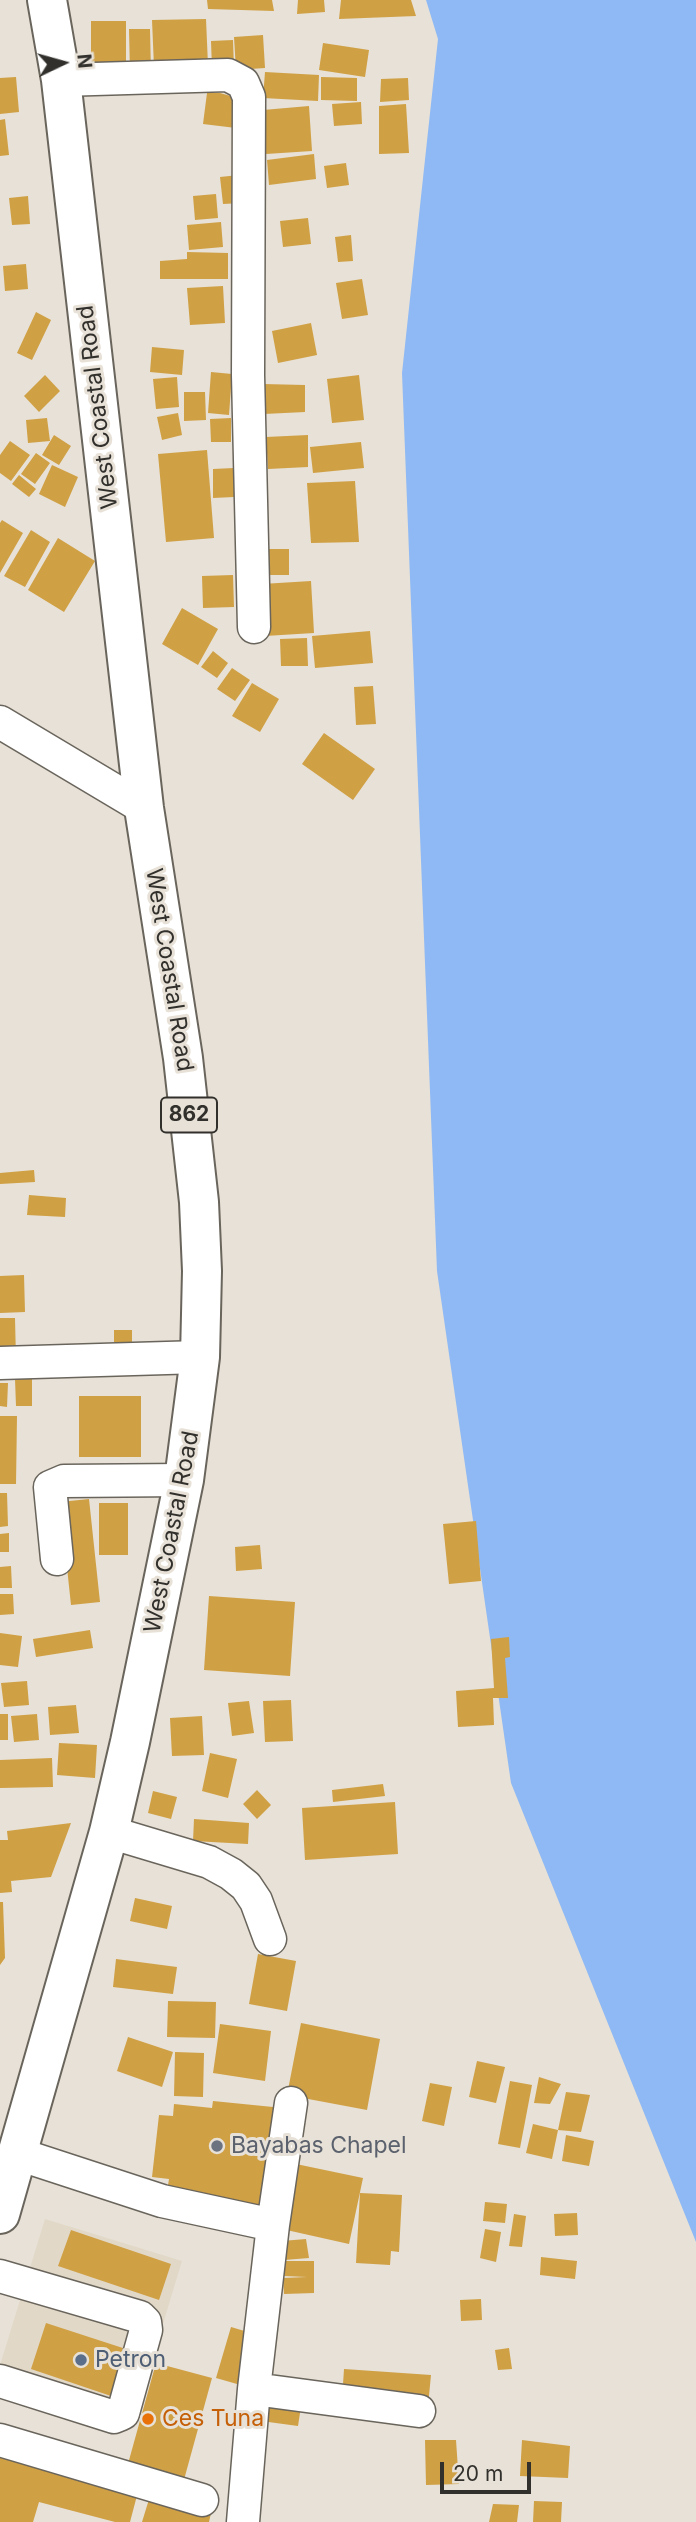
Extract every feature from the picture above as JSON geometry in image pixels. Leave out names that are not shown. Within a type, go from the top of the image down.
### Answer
[{"type":"main road","name":"West Coastal Road","points":[[0,2214],[109,1832],[130,1742],[184,1480],[200,1357],[202,1271],[199,1202],[183,1058],[144,808],[61,80],[47,0]]},
{"type":"street","points":[[61,80],[228,75],[243,83],[249,97],[248,375],[254,627]]},
{"type":"street","points":[[0,722],[144,808]]},
{"type":"street","points":[[0,1363],[200,1357]]},
{"type":"street","points":[[57,1559],[50,1487],[64,1481],[184,1480]]},
{"type":"street","points":[[109,1832],[209,1863],[231,1874],[246,1885],[256,1901],[270,1939]]},
{"type":"street","points":[[243,2522],[254,2389],[273,2225],[291,2104]]},
{"type":"street","points":[[18,2154],[162,2201],[273,2225]]},
{"type":"street","points":[[0,2276],[140,2317],[145,2322],[146,2330],[123,2413],[114,2417],[0,2381]]},
{"type":"street","points":[[254,2389],[419,2411]]},
{"type":"street","points":[[0,2440],[202,2500]]},
{"type":"shaded area","points":[[45,2219],[182,2261],[136,2413],[0,2371]]},
{"type":"water","points":[[426,0],[696,0],[696,2242],[511,1783],[437,1271],[402,373],[438,39]]},
{"type":"building","points":[[207,0],[272,0],[274,11],[208,9]]},
{"type":"building","points":[[298,0],[324,0],[325,12],[297,14]]},
{"type":"building","points":[[341,0],[411,0],[416,16],[339,19]]},
{"type":"building","points":[[206,19],[208,65],[154,67],[152,20]]},
{"type":"building","points":[[91,21],[126,21],[126,73],[91,73]]},
{"type":"building","points":[[129,29],[150,29],[151,73],[130,73]]},
{"type":"building","points":[[263,35],[265,68],[236,70],[234,37]]},
{"type":"building","points":[[233,40],[234,68],[212,69],[211,41]]},
{"type":"building","points":[[323,43],[369,50],[365,77],[319,70]]},
{"type":"building","points":[[265,72],[319,75],[318,101],[263,98]]},
{"type":"building","points":[[16,77],[19,112],[0,114],[0,78]]},
{"type":"building","points":[[321,77],[357,78],[357,101],[321,100]]},
{"type":"building","points":[[408,78],[409,100],[380,102],[381,79]]},
{"type":"building","points":[[207,93],[234,97],[236,128],[203,124]]},
{"type":"building","points":[[361,102],[362,124],[334,126],[332,104]]},
{"type":"building","points":[[406,104],[409,153],[379,154],[379,106]]},
{"type":"building","points":[[309,106],[312,151],[266,154],[263,110]]},
{"type":"building","points":[[5,119],[9,155],[0,156],[0,120]]},
{"type":"building","points":[[314,154],[316,179],[269,185],[267,160]]},
{"type":"building","points":[[346,163],[349,185],[327,188],[324,166]]},
{"type":"building","points":[[239,175],[242,203],[223,204],[220,177]]},
{"type":"building","points":[[216,194],[218,218],[195,220],[193,196]]},
{"type":"building","points":[[28,196],[30,224],[12,225],[9,198]]},
{"type":"building","points":[[308,218],[311,244],[283,247],[280,221]]},
{"type":"building","points":[[221,222],[223,247],[189,250],[187,225]]},
{"type":"building","points":[[351,235],[353,261],[338,262],[335,237]]},
{"type":"building","points":[[187,252],[228,253],[228,279],[160,279],[160,261],[187,259]]},
{"type":"building","points":[[26,264],[28,289],[5,291],[3,266]]},
{"type":"building","points":[[362,279],[368,315],[342,319],[336,283]]},
{"type":"building","points":[[223,286],[225,323],[190,325],[187,288]]},
{"type":"building","points":[[36,312],[51,320],[32,360],[17,353]]},
{"type":"building","points":[[311,323],[317,355],[278,363],[272,331]]},
{"type":"building","points":[[152,347],[184,350],[182,375],[150,372]]},
{"type":"building","points":[[211,372],[232,374],[229,415],[208,413]]},
{"type":"building","points":[[45,375],[60,391],[39,412],[24,396]]},
{"type":"building","points":[[359,375],[364,420],[332,423],[327,379]]},
{"type":"building","points":[[177,377],[179,407],[156,409],[153,379]]},
{"type":"building","points":[[263,384],[305,385],[305,412],[264,414]]},
{"type":"building","points":[[184,392],[205,392],[206,420],[184,421]]},
{"type":"building","points":[[178,413],[182,435],[162,440],[157,417]]},
{"type":"building","points":[[47,418],[50,441],[28,443],[26,420]]},
{"type":"building","points":[[231,418],[231,442],[211,442],[210,419]]},
{"type":"building","points":[[54,435],[71,446],[59,465],[42,455]]},
{"type":"building","points":[[308,435],[308,467],[268,469],[266,437]]},
{"type":"building","points":[[10,441],[30,455],[11,481],[0,473],[0,455]]},
{"type":"building","points":[[361,442],[364,468],[313,473],[310,447]]},
{"type":"building","points":[[207,450],[214,538],[166,542],[158,454]]},
{"type":"building","points":[[36,453],[50,463],[35,484],[21,474]]},
{"type":"building","points":[[52,465],[78,477],[65,507],[39,494]]},
{"type":"building","points":[[234,468],[234,497],[213,498],[213,469]]},
{"type":"building","points":[[19,475],[36,489],[29,497],[12,484]]},
{"type":"building","points":[[355,481],[359,542],[311,543],[307,483]]},
{"type":"building","points":[[2,520],[23,533],[0,573],[0,523]]},
{"type":"building","points":[[31,530],[50,542],[25,587],[4,576]]},
{"type":"building","points":[[58,538],[95,561],[64,612],[28,590]]},
{"type":"building","points":[[262,549],[289,549],[289,575],[262,575]]},
{"type":"building","points":[[233,575],[234,607],[203,608],[202,576]]},
{"type":"building","points":[[311,581],[314,633],[265,636],[262,584]]},
{"type":"building","points":[[182,608],[218,629],[198,665],[162,644]]},
{"type":"building","points":[[370,631],[373,663],[315,668],[312,636]]},
{"type":"building","points":[[307,638],[308,666],[281,666],[280,639]]},
{"type":"building","points":[[213,651],[228,663],[217,678],[201,667]]},
{"type":"building","points":[[232,668],[250,680],[235,701],[217,689]]},
{"type":"building","points":[[252,683],[279,699],[260,732],[232,716]]},
{"type":"building","points":[[373,686],[376,724],[356,725],[354,687]]},
{"type":"building","points":[[324,733],[375,769],[353,800],[302,764]]},
{"type":"building","points":[[34,1170],[35,1182],[0,1184],[0,1173]]},
{"type":"building","points":[[29,1195],[66,1198],[65,1217],[27,1215]]},
{"type":"building","points":[[24,1275],[25,1312],[0,1313],[0,1276]]},
{"type":"building","points":[[0,1318],[15,1318],[16,1360],[0,1361]]},
{"type":"building","points":[[114,1330],[132,1330],[132,1342],[114,1342]]},
{"type":"building","points":[[15,1379],[32,1379],[32,1406],[16,1406]]},
{"type":"building","points":[[0,1383],[8,1383],[7,1407],[0,1406]]},
{"type":"building","points":[[79,1396],[141,1396],[141,1457],[79,1457]]},
{"type":"building","points":[[0,1416],[17,1416],[16,1484],[0,1484]]},
{"type":"building","points":[[0,1493],[7,1493],[8,1526],[0,1527]]},
{"type":"building","points":[[89,1499],[100,1602],[71,1605],[60,1502]]},
{"type":"building","points":[[99,1503],[128,1503],[128,1555],[99,1555]]},
{"type":"building","points":[[476,1521],[481,1581],[449,1584],[443,1524]]},
{"type":"building","points":[[9,1533],[9,1552],[0,1552],[0,1534]]},
{"type":"building","points":[[260,1545],[262,1569],[236,1571],[235,1547]]},
{"type":"building","points":[[11,1566],[12,1588],[0,1588],[0,1567]]},
{"type":"building","points":[[0,1594],[13,1594],[14,1614],[0,1615]]},
{"type":"building","points":[[209,1596],[295,1602],[290,1676],[204,1670]]},
{"type":"building","points":[[90,1630],[93,1648],[36,1657],[33,1639]]},
{"type":"building","points":[[0,1633],[22,1636],[18,1667],[0,1665]]},
{"type":"building","points":[[509,1637],[510,1657],[505,1658],[508,1698],[493,1698],[494,1725],[458,1727],[456,1691],[494,1688],[491,1639]]},
{"type":"building","points":[[27,1681],[29,1705],[4,1707],[1,1683]]},
{"type":"building","points":[[291,1700],[293,1741],[265,1742],[263,1701]]},
{"type":"building","points":[[249,1701],[254,1733],[232,1736],[228,1703]]},
{"type":"building","points":[[76,1705],[79,1733],[50,1735],[48,1707]]},
{"type":"building","points":[[0,1714],[8,1714],[8,1740],[0,1740]]},
{"type":"building","points":[[37,1714],[39,1740],[14,1742],[11,1716]]},
{"type":"building","points":[[202,1716],[204,1755],[172,1756],[170,1718]]},
{"type":"building","points":[[59,1743],[97,1745],[95,1778],[57,1775]]},
{"type":"building","points":[[210,1753],[237,1759],[228,1798],[202,1791]]},
{"type":"building","points":[[52,1758],[53,1787],[0,1788],[0,1760]]},
{"type":"building","points":[[383,1784],[385,1796],[333,1802],[332,1790]]},
{"type":"building","points":[[257,1790],[271,1805],[257,1819],[243,1804]]},
{"type":"building","points":[[153,1791],[177,1797],[171,1819],[148,1813]]},
{"type":"building","points":[[395,1802],[398,1854],[305,1860],[302,1808]]},
{"type":"building","points":[[194,1819],[249,1823],[248,1844],[193,1841]]},
{"type":"building","points":[[71,1823],[51,1877],[11,1881],[12,1892],[0,1893],[0,1840],[8,1840],[7,1831]]},
{"type":"building","points":[[135,1898],[172,1906],[167,1929],[130,1921]]},
{"type":"building","points":[[0,1902],[3,1902],[5,1958],[0,1965]]},
{"type":"building","points":[[258,1954],[296,1961],[287,2011],[249,2004]]},
{"type":"building","points":[[116,1959],[177,1967],[173,1994],[113,1987]]},
{"type":"building","points":[[168,2001],[216,2002],[215,2038],[167,2037]]},
{"type":"building","points":[[301,2023],[380,2039],[367,2110],[287,2095]]},
{"type":"building","points":[[220,2024],[271,2031],[265,2081],[213,2073]]},
{"type":"building","points":[[128,2037],[173,2052],[162,2087],[117,2071]]},
{"type":"building","points":[[175,2052],[204,2053],[203,2097],[174,2096]]},
{"type":"building","points":[[477,2061],[505,2067],[496,2103],[469,2097]]},
{"type":"building","points":[[539,2077],[561,2084],[550,2104],[534,2103]]},
{"type":"building","points":[[510,2081],[532,2085],[520,2148],[498,2144]]},
{"type":"building","points":[[430,2083],[452,2087],[444,2126],[422,2121]]},
{"type":"building","points":[[566,2092],[590,2095],[581,2132],[558,2130]]},
{"type":"building","name":"Bayabas Chapel","points":[[213,2101],[283,2108],[272,2209],[166,2198],[169,2179],[152,2177],[159,2115],[173,2116],[174,2104],[212,2108]]},
{"type":"building","points":[[533,2124],[558,2130],[552,2159],[526,2153]]},
{"type":"building","points":[[566,2135],[594,2141],[589,2166],[562,2161]]},
{"type":"building","points":[[296,2164],[363,2178],[349,2244],[282,2229]]},
{"type":"building","points":[[360,2193],[402,2195],[399,2252],[391,2251],[390,2265],[356,2263]]},
{"type":"building","points":[[485,2202],[507,2204],[505,2223],[483,2221]]},
{"type":"building","points":[[577,2213],[578,2235],[555,2236],[554,2214]]},
{"type":"building","points":[[514,2214],[526,2216],[522,2247],[509,2246]]},
{"type":"building","points":[[485,2229],[501,2232],[496,2262],[480,2258]]},
{"type":"building","points":[[71,2230],[171,2264],[159,2300],[58,2266]]},
{"type":"building","points":[[306,2239],[309,2258],[284,2260],[282,2241]]},
{"type":"building","points":[[541,2257],[577,2261],[575,2279],[540,2275]]},
{"type":"building","points":[[285,2261],[314,2261],[314,2293],[284,2294],[283,2278],[307,2277],[284,2276]]},
{"type":"building","points":[[481,2299],[482,2320],[461,2321],[460,2300]]},
{"type":"building","name":"Petron","points":[[46,2323],[132,2351],[117,2398],[31,2369]]},
{"type":"building","points":[[231,2327],[258,2335],[244,2386],[216,2378]]},
{"type":"building","points":[[509,2348],[512,2369],[498,2370],[495,2350]]},
{"type":"building","points":[[156,2363],[212,2378],[182,2487],[126,2471]]},
{"type":"building","points":[[344,2369],[431,2375],[428,2406],[342,2400]]},
{"type":"building","points":[[264,2395],[302,2400],[298,2426],[261,2421]]},
{"type":"building","points":[[425,2440],[456,2440],[459,2484],[426,2485]]},
{"type":"building","points":[[522,2440],[570,2446],[568,2478],[520,2476]]},
{"type":"building","points":[[0,2447],[140,2484],[130,2522],[115,2522],[39,2502],[33,2522],[0,2522]]},
{"type":"building","points":[[150,2496],[211,2513],[209,2522],[142,2522]]},
{"type":"building","points":[[534,2501],[562,2502],[561,2522],[533,2522]]},
{"type":"building","points":[[493,2504],[519,2505],[517,2522],[489,2522]]},
{"type":"place","name":"Bayabas Chapel","points":[[217,2146]]},
{"type":"place","name":"Petron","points":[[81,2360]]},
{"type":"place","name":"Ces Tuna","points":[[148,2419]]}]
